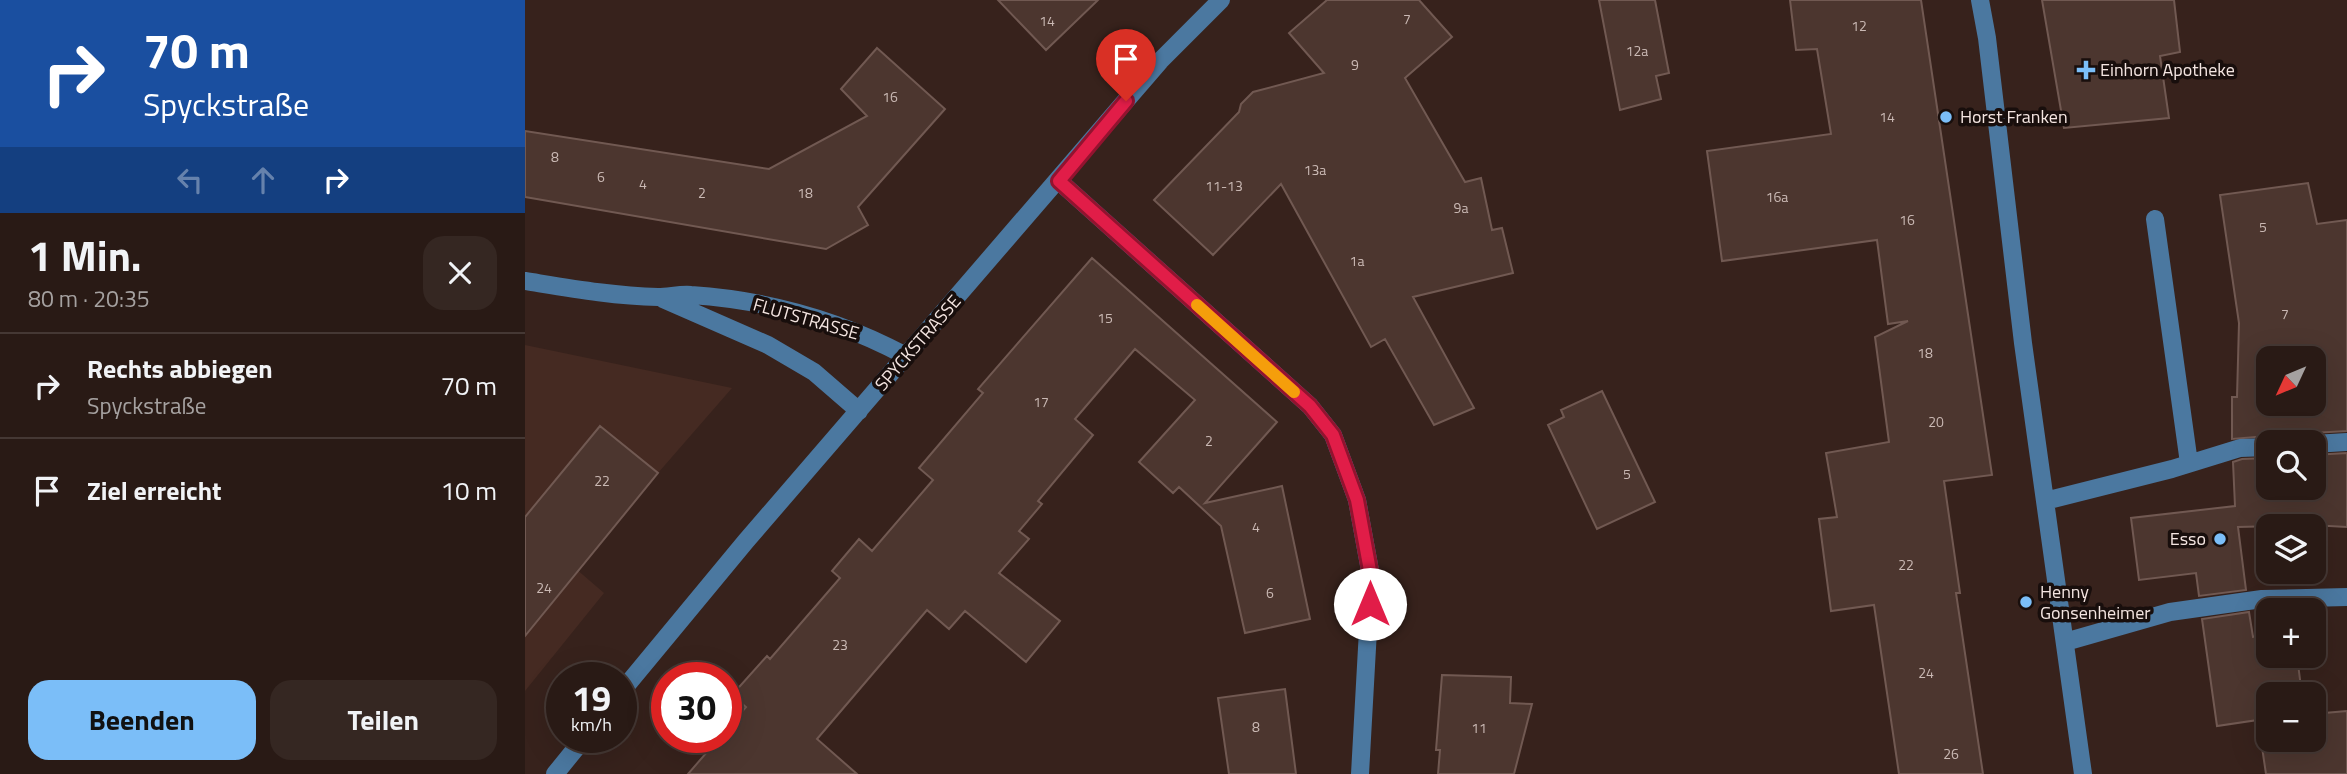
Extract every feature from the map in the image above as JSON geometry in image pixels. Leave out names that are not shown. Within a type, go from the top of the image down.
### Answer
[{"type":"street","name":"SPYCKSTRASSE","points":[[637,673],[746,541],[1160,61],[1221,0]]},
{"type":"street","points":[[1980,0],[1987,38],[2023,344],[2083,774]]},
{"type":"street","points":[[1059,181],[1310,406],[1333,435],[1357,500],[1371,576],[1360,774]]},
{"type":"street","points":[[2155,219],[2189,463]]},
{"type":"street","name":"FLUTSTRASSE","points":[[525,281],[660,297],[686,295],[769,305],[858,332],[906,356]]},
{"type":"street","name":"FLUTSTRASSE","points":[[660,297],[768,345],[814,372],[859,411]]},
{"type":"street","points":[[2326,443],[2347,442]]},
{"type":"street","points":[[2045,501],[2240,449],[2256,448]]},
{"type":"street","points":[[2065,642],[2170,612],[2262,600],[2347,597]]},
{"type":"street","points":[[555,774],[572,753]]},
{"type":"shaded area","points":[[525,345],[732,388],[658,473],[599,426],[525,518]]},
{"type":"shaded area","points":[[525,525],[604,593],[525,691]]},
{"type":"building","points":[[998,0],[1098,0],[1046,50]]},
{"type":"building","points":[[1327,0],[1419,0],[1452,37],[1405,78],[1465,182],[1481,178],[1492,230],[1502,228],[1513,273],[1413,297],[1474,408],[1434,425],[1385,339],[1371,347],[1281,184],[1213,255],[1154,200],[1239,112],[1241,104],[1253,92],[1324,73],[1289,33]]},
{"type":"building","points":[[1599,0],[1655,0],[1669,73],[1656,76],[1661,99],[1620,110]]},
{"type":"building","points":[[1790,0],[1921,0],[1992,475],[1944,481],[1960,593],[1956,593],[1983,774],[1899,774],[1874,605],[1831,611],[1819,519],[1837,517],[1826,453],[1889,442],[1875,337],[1908,321],[1888,324],[1877,240],[1722,261],[1707,151],[1831,134],[1817,49],[1796,50]]},
{"type":"building","points":[[2042,0],[2174,0],[2180,52],[2160,56],[2169,118],[2064,128]]},
{"type":"building","points":[[877,48],[945,109],[858,207],[868,225],[826,249],[525,197],[525,131],[769,169],[867,116],[841,89]]},
{"type":"building","points":[[2308,183],[2317,224],[2347,220],[2347,431],[2256,430],[2256,437],[2232,439],[2232,397],[2237,397],[2239,323],[2220,195]]},
{"type":"building","points":[[1092,258],[1277,422],[1205,503],[1282,486],[1310,619],[1245,633],[1221,526],[1179,487],[1173,493],[1139,462],[1195,400],[1135,349],[1075,419],[1093,435],[1038,501],[1042,504],[1019,531],[1029,539],[999,573],[1060,621],[1026,662],[965,611],[949,629],[927,610],[817,739],[857,774],[688,774],[706,753],[742,753],[742,712],[746,707],[742,704],[742,684],[767,656],[770,659],[840,578],[832,571],[859,539],[872,551],[933,480],[919,468],[983,393],[978,389]]},
{"type":"building","points":[[1602,391],[1655,502],[1597,529],[1548,425],[1564,417],[1561,410]]},
{"type":"building","points":[[600,426],[658,473],[525,636],[525,517]]},
{"type":"building","points":[[2347,453],[2347,527],[2326,526],[2326,514],[2256,514],[2256,527],[2238,527],[2246,590],[2199,596],[2196,573],[2139,580],[2131,518],[2235,506],[2233,462],[2242,459],[2256,458],[2256,500],[2326,500],[2326,454]]},
{"type":"building","points":[[2249,612],[2253,637],[2256,637],[2256,668],[2299,668],[2300,682],[2256,682],[2256,720],[2217,726],[2202,619]]},
{"type":"building","points":[[1442,675],[1511,677],[1510,703],[1532,704],[1514,774],[1438,774],[1440,750],[1436,750]]},
{"type":"building","points":[[1285,689],[1296,774],[1229,774],[1218,698]]},
{"type":"building","points":[[2347,711],[2347,774],[2266,774],[2263,752],[2326,752],[2326,713]]},
{"type":"slow traffic","points":[[1197,305],[1294,392]]},
{"type":"place","name":"Einhorn Apotheke","points":[[2086,70]]},
{"type":"place","name":"Horst Franken","points":[[1946,117]]},
{"type":"place","name":"Esso","points":[[2220,539]]},
{"type":"place","name":"Henny Gonsenheimer","points":[[2026,602]]},
{"type":"route","points":[[1126,101],[1059,181],[1310,406],[1333,435],[1357,500],[1371,576],[1370,604]]}]
